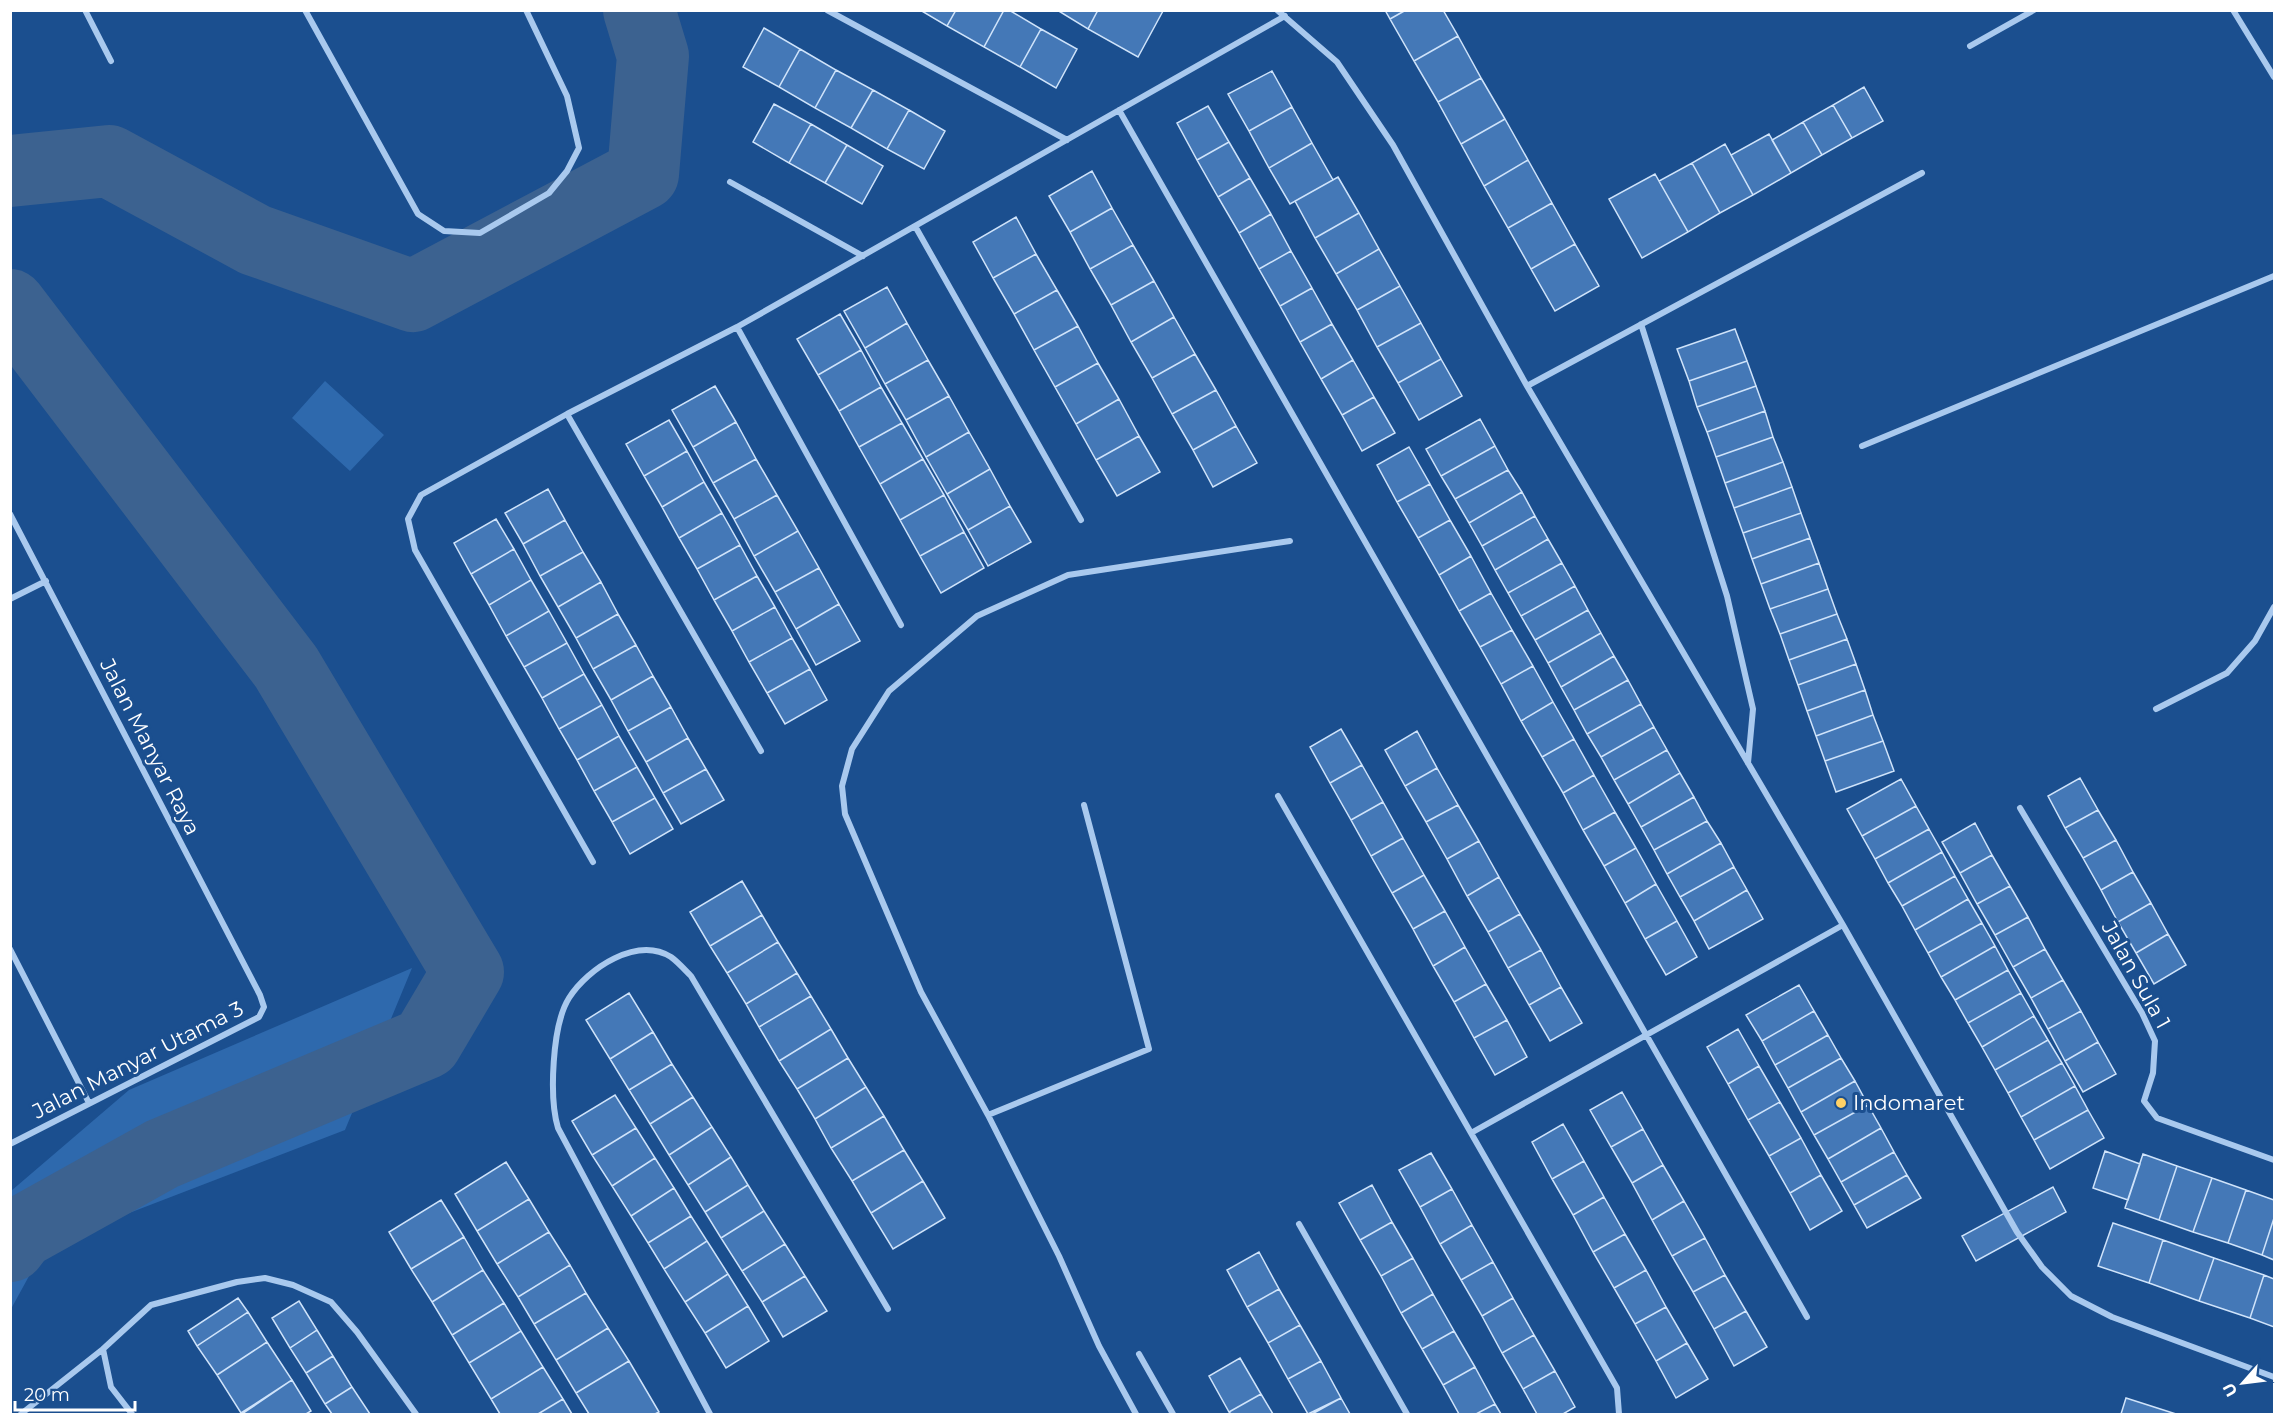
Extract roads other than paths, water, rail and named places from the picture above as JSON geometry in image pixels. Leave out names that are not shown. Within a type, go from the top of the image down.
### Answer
[{"type":"street","points":[[85,10],[111,61]]},
{"type":"street","points":[[305,10],[418,214],[444,231],[480,233],[549,193],[567,171],[579,148],[567,96],[525,10]]},
{"type":"street","points":[[827,10],[1067,140]]},
{"type":"street","points":[[1277,10],[1337,62],[1393,145],[1527,386],[1843,925],[2017,1232],[2042,1267],[2072,1296],[2112,1317],[2274,1377]]},
{"type":"street","points":[[1970,46],[2034,10]]},
{"type":"street","points":[[2233,10],[2274,77]]},
{"type":"street","points":[[593,862],[416,550],[408,519],[421,495],[567,414],[737,327],[1285,16]]},
{"type":"street","points":[[1119,110],[1807,1317]]},
{"type":"street","points":[[1527,386],[1922,173]]},
{"type":"street","points":[[730,182],[862,256]]},
{"type":"street","points":[[915,226],[1081,520]]},
{"type":"street","points":[[1862,446],[2274,276]]},
{"type":"street","points":[[1641,324],[1727,596],[1753,709],[1748,763]]},
{"type":"street","points":[[737,327],[902,625]]},
{"type":"street","points":[[567,414],[761,752]]},
{"type":"street","name":"Jalan Manyar Raya","points":[[10,514],[260,995]]},
{"type":"street","points":[[1136,1414],[1100,1346],[1059,1256],[988,1115],[921,992],[845,814],[842,786],[852,749],[889,691],[977,616],[1068,575],[1290,541]]},
{"type":"street","points":[[10,599],[46,580]]},
{"type":"street","points":[[2156,710],[2227,673],[2255,641],[2274,607]]},
{"type":"street","points":[[1278,796],[1617,1388],[1619,1414]]},
{"type":"street","points":[[988,1115],[1149,1049],[1084,805]]},
{"type":"street","name":"Jalan Sula 1","points":[[2020,808],[2142,1013],[2155,1041],[2153,1073],[2144,1101],[2157,1118],[2274,1160]]},
{"type":"street","points":[[1471,1133],[1843,925]]},
{"type":"street","points":[[10,949],[89,1103]]},
{"type":"street","points":[[710,1414],[558,1128],[553,1111],[558,1028],[562,1012],[570,996],[596,970],[621,954],[649,950],[660,953],[671,957],[691,976],[888,1309]]},
{"type":"street","name":"Jalan Manyar Utama 3","points":[[10,1144],[258,1017],[264,1007],[260,995]]},
{"type":"street","points":[[1299,1224],[1407,1414]]},
{"type":"street","points":[[21,1414],[103,1349],[151,1305],[237,1282],[265,1278],[293,1285],[331,1302],[357,1332],[416,1414]]},
{"type":"street","points":[[103,1349],[111,1387],[132,1414]]},
{"type":"street","points":[[1139,1354],[1173,1414]]},
{"type":"waterway","points":[[10,171],[109,161],[255,240],[413,296],[643,174],[653,56],[639,10]]},
{"type":"waterway","points":[[10,305],[286,667],[468,972],[426,1043],[162,1154],[20,1233],[10,1246]]},
{"type":"place","name":"Indomaret","points":[[1841,1103]]}]
